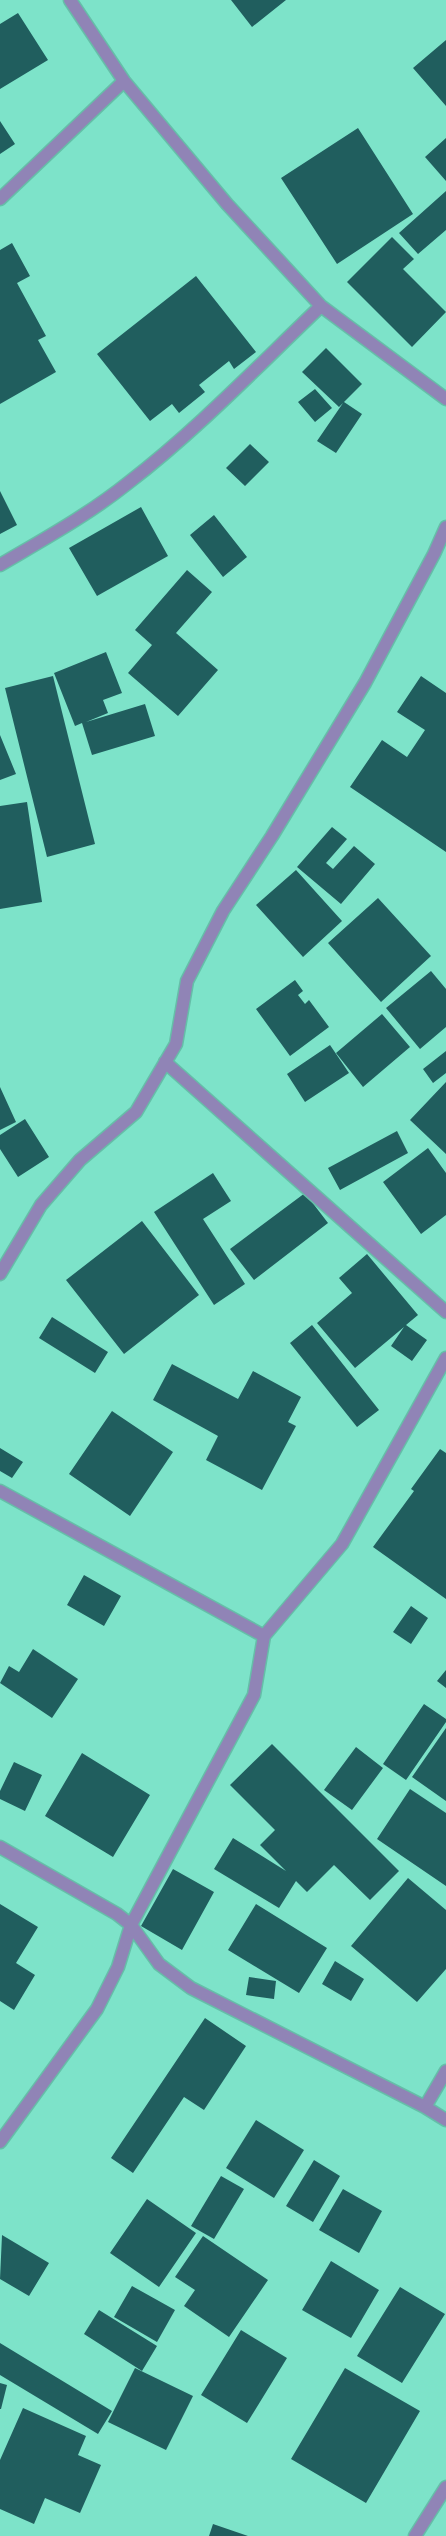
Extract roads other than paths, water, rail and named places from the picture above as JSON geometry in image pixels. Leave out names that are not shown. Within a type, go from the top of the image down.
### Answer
[{"type":"street","points":[[70,0],[124,81],[227,204],[321,306],[446,399]]},
{"type":"street","points":[[0,199],[124,81]]},
{"type":"street","points":[[0,565],[67,526],[127,484],[180,441],[321,306]]},
{"type":"street","points":[[0,1274],[41,1205],[80,1160],[136,1112],[176,1044],[187,981],[223,911],[272,836],[365,683],[434,554],[446,527]]},
{"type":"street","points":[[165,1062],[446,1312]]},
{"type":"street","points":[[0,2142],[97,2009],[118,1967],[131,1925],[254,1694],[264,1636],[342,1544],[446,1358]]},
{"type":"street","points":[[0,1491],[264,1636]]},
{"type":"street","points":[[0,1847],[97,1901],[131,1925],[159,1964],[192,1988],[425,2107],[446,2120]]},
{"type":"street","points":[[425,2107],[446,2071]]},
{"type":"street","points":[[415,2536],[446,2486]]}]
